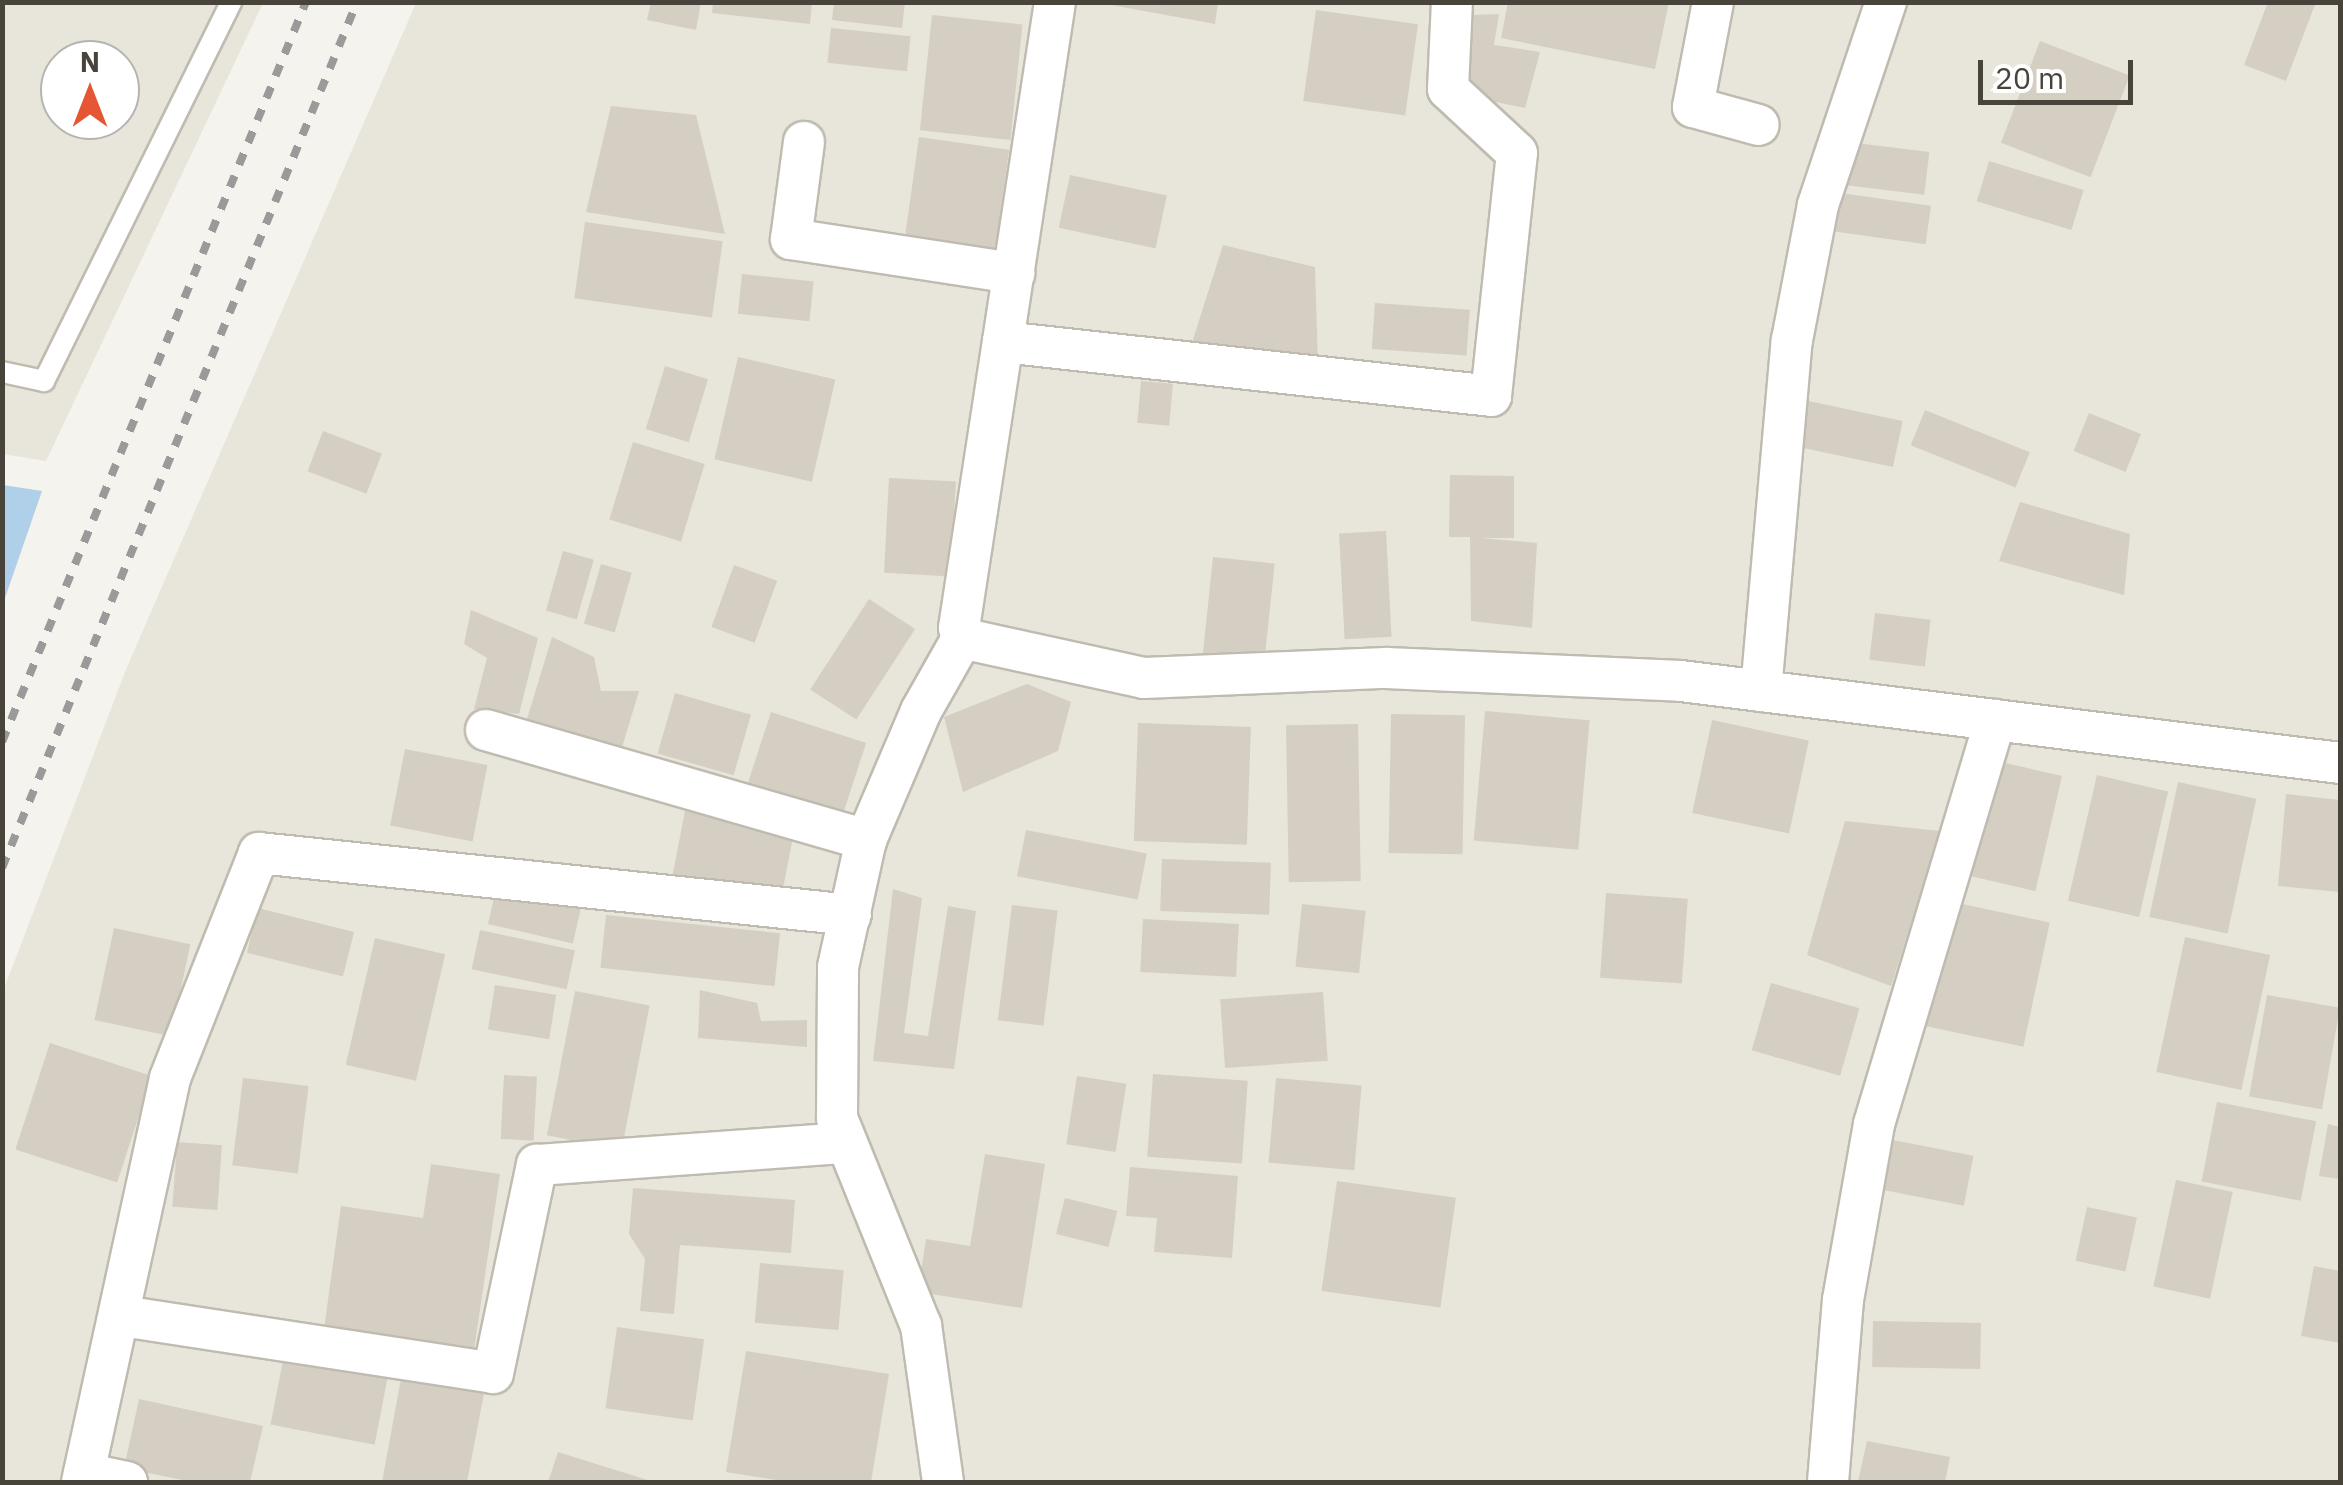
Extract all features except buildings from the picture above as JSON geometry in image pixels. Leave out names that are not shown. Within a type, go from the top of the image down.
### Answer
[{"type":"street","points":[[1056,2],[959,628],[964,635],[1130,677],[1386,668],[1526,671],[1762,690],[2340,762]]},
{"type":"street","points":[[1003,342],[1491,396],[1517,153],[1448,89],[1452,2]]},
{"type":"street","points":[[1713,2],[1693,108],[1759,124]]},
{"type":"street","points":[[1762,690],[1792,340],[1818,206],[1886,2]]},
{"type":"street","points":[[804,142],[791,239],[1014,273]]},
{"type":"street","points":[[943,1482],[944,1456],[920,1326],[838,1118],[838,967],[866,840],[921,711],[964,635]]},
{"type":"street","points":[[1828,1482],[1843,1300],[1874,1124],[1995,720]]},
{"type":"street","points":[[486,730],[866,840]]},
{"type":"street","points":[[127,1482],[83,1478],[122,1316],[170,1078],[259,854],[851,915]]},
{"type":"street","points":[[122,1316],[493,1374],[537,1164],[846,1143]]},
{"type":"lane","points":[[2,372],[44,381],[232,2]]},
{"type":"shaded area","points":[[2,3],[263,3],[46,461],[3,454]]},
{"type":"shaded area","points":[[416,3],[2340,3],[2340,1482],[3,1482],[2,994],[127,667]]},
{"type":"water","points":[[2,485],[42,491],[3,604]]},
{"type":"railway","points":[[2,742],[306,2]]},
{"type":"railway","points":[[2,868],[357,2]]}]
